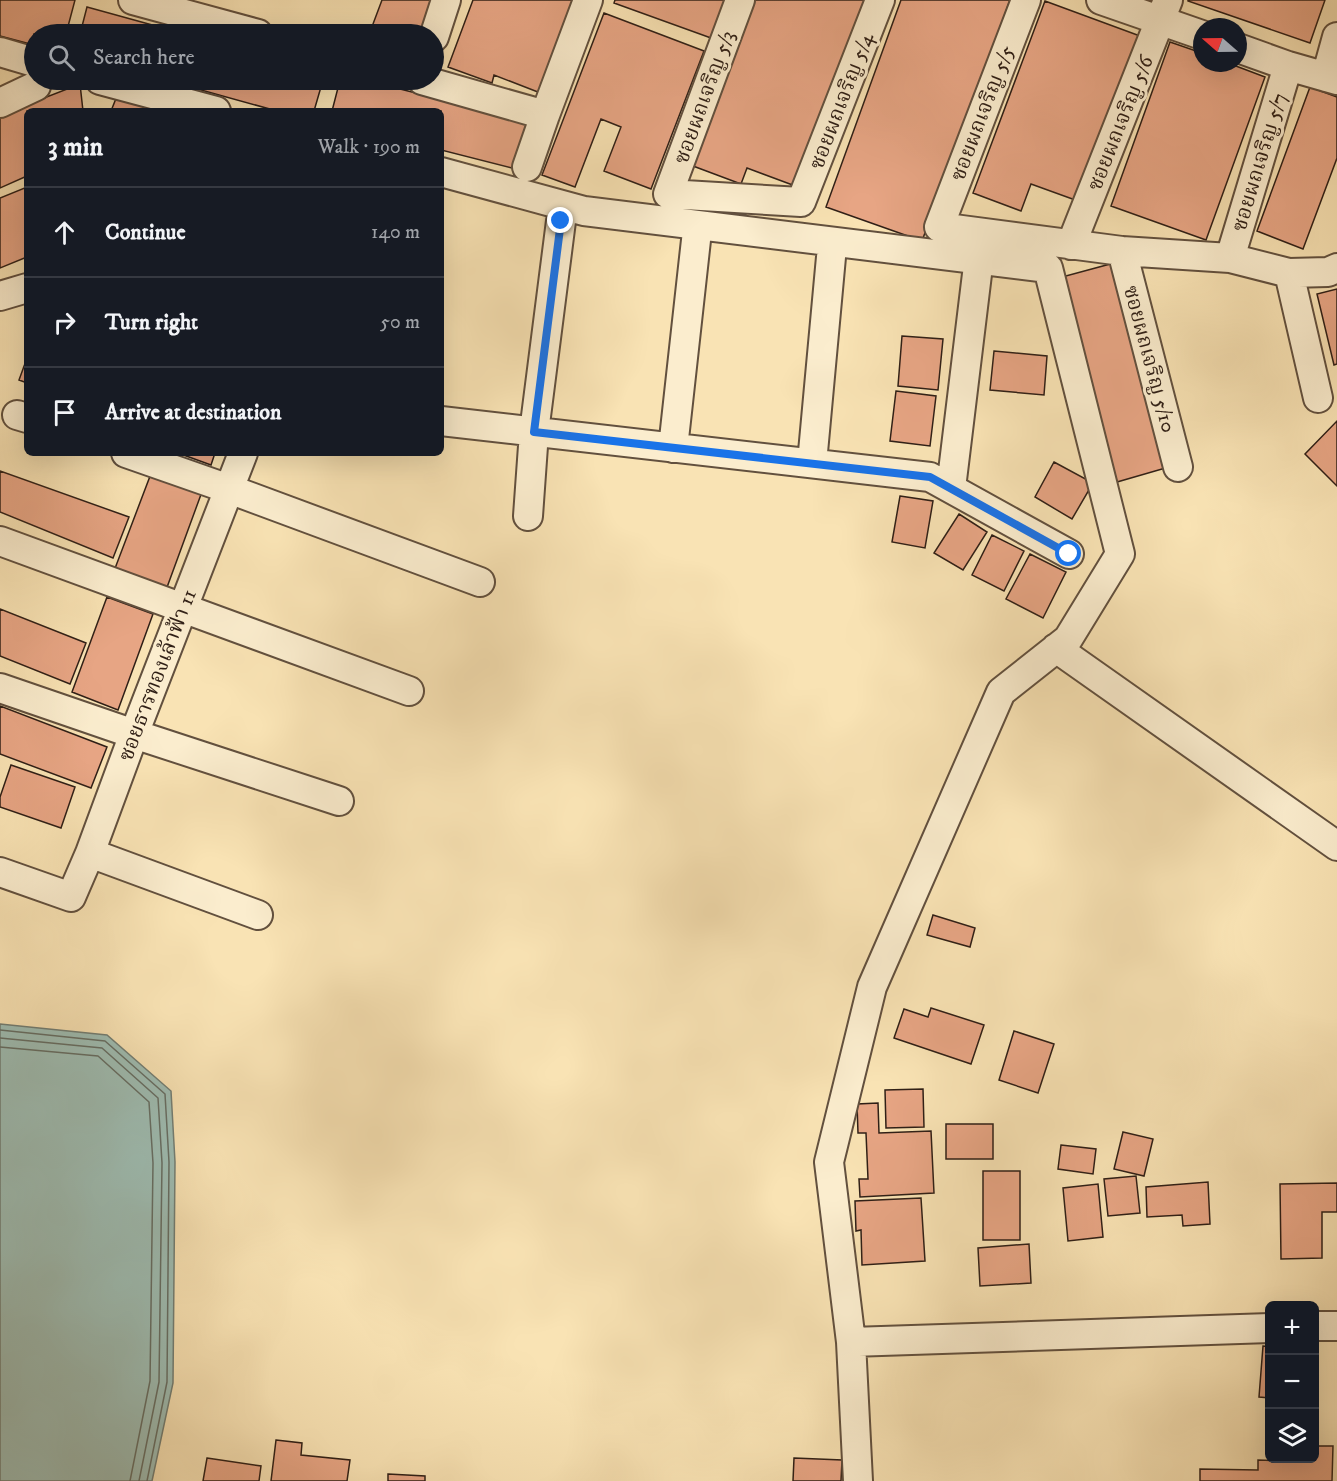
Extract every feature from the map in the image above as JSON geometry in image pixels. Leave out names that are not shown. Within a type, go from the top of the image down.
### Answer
[{"type":"street","points":[[133,0],[221,24]]},
{"type":"street","points":[[438,24],[446,0]]},
{"type":"street","points":[[527,167],[588,0]]},
{"type":"street","name":"ซอยผถเจริญ 5/3","points":[[740,0],[668,194],[801,202]]},
{"type":"street","name":"ซอยผถเจริญ 5/4","points":[[801,202],[880,0]]},
{"type":"street","name":"ซอยผถเจริญ 5/5","points":[[1026,0],[939,227],[1071,245]]},
{"type":"street","points":[[1101,0],[1164,10],[1193,29]]},
{"type":"street","name":"ซอยผถเจริญ 5/6","points":[[1071,245],[1164,10]]},
{"type":"street","points":[[1247,51],[1331,78],[1337,37]]},
{"type":"street","points":[[0,52],[24,67]]},
{"type":"street","name":"ซอยผถเจริญ 5/7","points":[[1230,258],[1288,66]]},
{"type":"street","points":[[0,103],[24,83]]},
{"type":"street","points":[[444,86],[545,115]]},
{"type":"street","points":[[137,90],[205,108]]},
{"type":"street","points":[[444,173],[584,211],[1048,268],[1120,554],[1068,639],[1001,692],[872,987],[829,1162],[851,1342],[858,1481]]},
{"type":"street","points":[[528,516],[534,432],[561,221]]},
{"type":"street","points":[[673,448],[696,240]]},
{"type":"street","points":[[1071,245],[1122,251],[1230,258],[1289,273],[1328,272],[1337,268]]},
{"type":"street","name":"ซอยผถเจริญ 5/10","points":[[1122,251],[1178,467]]},
{"type":"street","points":[[812,463],[831,257]]},
{"type":"street","points":[[1289,273],[1318,398]]},
{"type":"street","points":[[951,488],[977,274]]},
{"type":"street","points":[[0,296],[24,289]]},
{"type":"street","points":[[444,421],[930,477],[1069,554]]},
{"type":"street","points":[[135,456],[480,582]]},
{"type":"street","name":"ซอยธารทองเล้าฟ้า 11","points":[[0,872],[70,897],[90,853],[242,456]]},
{"type":"street","points":[[0,541],[409,691]]},
{"type":"street","points":[[1056,648],[1337,846]]},
{"type":"street","points":[[0,688],[339,801]]},
{"type":"street","points":[[90,853],[258,915]]},
{"type":"street","points":[[1319,1326],[1337,1326]]},
{"type":"street","points":[[851,1342],[1265,1328]]},
{"type":"water","points":[[0,1024],[107,1035],[171,1091],[175,1162],[173,1383],[152,1481],[0,1481]]},
{"type":"building","points":[[0,0],[75,0],[69,24],[24,24],[24,42],[0,36]]},
{"type":"building","points":[[382,0],[434,0],[425,24],[373,24]]},
{"type":"building","points":[[473,0],[579,0],[543,94],[494,75],[492,83],[448,67]]},
{"type":"building","points":[[615,0],[725,0],[711,38],[614,3]]},
{"type":"building","points":[[755,0],[867,0],[798,187],[747,168],[741,184],[693,166]]},
{"type":"building","points":[[901,0],[1010,0],[922,241],[826,207]]},
{"type":"building","points":[[1325,0],[1310,43],[1247,21],[1247,18],[1237,18],[1188,1]]},
{"type":"building","points":[[1045,1],[1140,36],[1078,201],[1031,184],[1021,211],[973,193]]},
{"type":"building","points":[[87,7],[149,24],[83,24]]},
{"type":"building","points":[[604,13],[704,51],[651,189],[604,171],[621,127],[601,119],[575,187],[542,175]]},
{"type":"building","points":[[1170,42],[1193,50],[1193,72],[1247,72],[1247,70],[1265,77],[1206,240],[1111,206]]},
{"type":"building","points":[[1310,87],[1337,97],[1337,158],[1303,249],[1257,231]]},
{"type":"building","points":[[65,90],[81,90],[83,108],[24,108],[24,177],[0,188],[0,115]]},
{"type":"building","points":[[201,90],[320,90],[315,108],[266,108]]},
{"type":"building","points":[[337,90],[404,90],[532,122],[520,170],[444,151],[444,108],[333,108]]},
{"type":"building","points":[[119,91],[164,108],[112,108]]},
{"type":"building","points":[[24,188],[24,258],[0,268],[0,198]]},
{"type":"building","points":[[1114,263],[1169,467],[1117,482],[1062,277]]},
{"type":"building","points":[[1337,289],[1337,364],[1334,365],[1317,294]]},
{"type":"building","points":[[902,336],[943,339],[938,390],[898,386]]},
{"type":"building","points":[[994,351],[1047,356],[1044,395],[990,390]]},
{"type":"building","points":[[24,366],[24,382],[19,380]]},
{"type":"building","points":[[896,391],[936,396],[930,446],[890,441]]},
{"type":"building","points":[[1337,421],[1337,486],[1305,454]]},
{"type":"building","points":[[186,456],[214,456],[211,465]]},
{"type":"building","points":[[1054,462],[1093,483],[1072,519],[1035,497]]},
{"type":"building","points":[[0,471],[129,517],[113,558],[0,512]]},
{"type":"building","points":[[152,471],[203,489],[166,590],[114,571]]},
{"type":"building","points":[[900,496],[933,501],[925,548],[892,542]]},
{"type":"building","points":[[959,514],[987,532],[963,570],[934,553]]},
{"type":"building","points":[[992,535],[1024,551],[1004,591],[972,575]]},
{"type":"building","points":[[1030,554],[1066,572],[1043,618],[1006,599]]},
{"type":"building","points":[[107,597],[153,614],[118,710],[72,692]]},
{"type":"building","points":[[0,609],[86,643],[70,684],[0,656]]},
{"type":"building","points":[[0,706],[107,747],[91,788],[0,754]]},
{"type":"building","points":[[11,765],[75,787],[61,828],[0,807],[0,797]]},
{"type":"building","points":[[933,915],[975,928],[970,947],[927,935]]},
{"type":"building","points":[[931,1008],[984,1025],[971,1064],[894,1038],[904,1009],[928,1017]]},
{"type":"building","points":[[1014,1031],[1054,1044],[1038,1093],[999,1080]]},
{"type":"building","points":[[923,1089],[924,1127],[886,1128],[885,1090]]},
{"type":"building","points":[[878,1103],[879,1133],[931,1131],[934,1193],[860,1197],[859,1179],[868,1179],[866,1133],[858,1133],[857,1104]]},
{"type":"building","points":[[946,1124],[993,1124],[993,1159],[946,1159]]},
{"type":"building","points":[[1123,1132],[1153,1139],[1144,1176],[1114,1169]]},
{"type":"building","points":[[1061,1145],[1096,1149],[1093,1174],[1058,1169]]},
{"type":"building","points":[[983,1171],[1020,1171],[1020,1240],[983,1240]]},
{"type":"building","points":[[1136,1176],[1140,1213],[1108,1216],[1104,1179]]},
{"type":"building","points":[[1208,1182],[1210,1224],[1183,1226],[1182,1215],[1147,1217],[1146,1187]]},
{"type":"building","points":[[1337,1183],[1337,1212],[1322,1212],[1322,1258],[1281,1259],[1280,1184]]},
{"type":"building","points":[[1098,1184],[1103,1237],[1068,1241],[1063,1188]]},
{"type":"building","points":[[921,1198],[925,1261],[862,1265],[861,1230],[856,1231],[855,1201]]},
{"type":"building","points":[[1029,1244],[1031,1283],[980,1286],[978,1248]]},
{"type":"building","points":[[1263,1346],[1265,1346],[1265,1398],[1259,1397]]},
{"type":"building","points":[[276,1440],[302,1443],[301,1455],[350,1460],[347,1481],[271,1481]]},
{"type":"building","points":[[1319,1446],[1333,1446],[1332,1481],[1200,1481],[1200,1469],[1258,1470],[1258,1460],[1265,1460],[1265,1463],[1319,1463]]},
{"type":"building","points":[[207,1458],[261,1466],[259,1481],[203,1481]]},
{"type":"building","points":[[794,1458],[842,1460],[841,1481],[793,1481]]},
{"type":"building","points":[[388,1474],[425,1476],[425,1481],[388,1481]]},
{"type":"route","points":[[561,221],[534,432],[930,477],[1069,554]]}]
